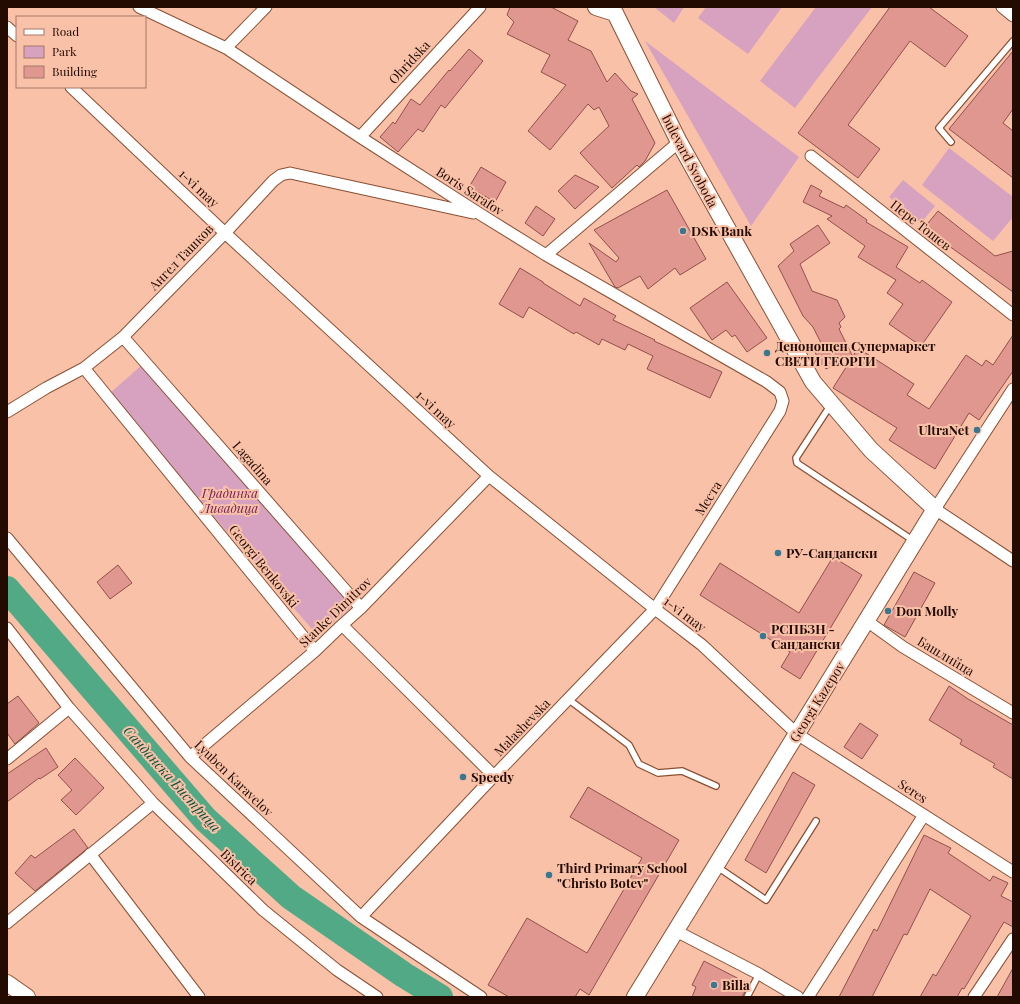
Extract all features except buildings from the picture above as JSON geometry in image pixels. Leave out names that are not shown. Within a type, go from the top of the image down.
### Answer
[{"type":"street","name":"Boris Sarafov","points":[[139,7],[226,48],[360,137],[546,255],[767,382],[780,392],[783,401]]},
{"type":"street","points":[[226,48],[266,7]]},
{"type":"street","name":"Ohridska","points":[[360,137],[480,7]]},
{"type":"street","name":"bulevard Svoboda","points":[[596,7],[613,10],[679,142],[813,382],[872,450],[936,509]]},
{"type":"street","points":[[1002,7],[1013,16]]},
{"type":"street","points":[[7,26],[16,35]]},
{"type":"street","name":"1-vi may","points":[[72,88],[225,232],[489,476],[702,645],[797,734]]},
{"type":"street","points":[[546,255],[679,142]]},
{"type":"street","name":"Пере Тошев","points":[[811,156],[1013,315]]},
{"type":"street","name":"Ангел Ташков","points":[[7,412],[46,388],[84,368],[123,337],[273,181],[281,175],[290,173],[480,214]]},
{"type":"street","name":"Lagadina","points":[[123,337],[361,608]]},
{"type":"street","name":"Georgi Benkovski","points":[[84,368],[315,651]]},
{"type":"street","name":"Georgi Kazepov","points":[[635,997],[915,542],[1013,389]]},
{"type":"street","name":"Места","points":[[655,609],[780,412],[783,401]]},
{"type":"street","name":"Stanke Dimitrov","points":[[190,757],[315,651],[361,608],[489,476]]},
{"type":"street","points":[[936,509],[1013,562]]},
{"type":"street","name":"Lyuben Karavelov","points":[[7,538],[190,757],[361,917],[481,997]]},
{"type":"street","name":"Malashevska","points":[[361,917],[655,609]]},
{"type":"street","name":"Башлийца","points":[[867,620],[903,647],[1013,713]]},
{"type":"street","points":[[342,625],[494,776]]},
{"type":"street","name":"Bistrica","points":[[7,628],[69,708],[153,803],[263,910],[337,970],[377,997]]},
{"type":"street","points":[[7,759],[69,708]]},
{"type":"street","name":"Seres","points":[[797,734],[1013,872]]},
{"type":"street","points":[[7,923],[153,803]]},
{"type":"street","points":[[808,997],[924,815]]},
{"type":"street","points":[[90,854],[199,997]]},
{"type":"street","points":[[676,931],[759,974],[798,997]]},
{"type":"street","points":[[974,997],[1013,939]]},
{"type":"street","points":[[7,983],[27,997]]},
{"type":"lane","points":[[951,142],[939,128],[1013,41]]},
{"type":"lane","points":[[832,404],[796,458],[797,463],[915,542]]},
{"type":"lane","points":[[568,699],[629,745],[639,764],[658,773],[682,771],[716,786]]},
{"type":"lane","points":[[716,866],[766,900],[816,821]]},
{"type":"lane","points":[[747,997],[759,974]]},
{"type":"green space","points":[[654,7],[684,7],[674,23]]},
{"type":"green space","points":[[706,7],[782,7],[748,54],[698,18]]},
{"type":"green space","points":[[816,7],[872,7],[795,108],[760,81]]},
{"type":"green space","points":[[645,41],[799,157],[751,226]]},
{"type":"green space","points":[[949,148],[1013,197],[1013,217],[993,241],[922,185]]},
{"type":"green space","points":[[903,180],[935,206],[921,223],[889,197]]},
{"type":"green space","name":"Градинка Ливадица","points":[[143,364],[353,606],[318,636],[108,395]]},
{"type":"waterway","name":"Санданска Бистрица","points":[[7,589],[205,819],[291,897],[404,975],[440,997]]},
{"type":"place","name":"DSK Bank","points":[[683,231]]},
{"type":"place","name":"Денонощен Супермаркет СВЕТИ ГЕОРГИ","points":[[767,353]]},
{"type":"place","name":"UltraNet","points":[[977,430]]},
{"type":"place","name":"РУ-Сандански","points":[[778,553]]},
{"type":"place","name":"Don Molly","points":[[888,611]]},
{"type":"place","name":"РСПБЗН - Сандански","points":[[763,636]]},
{"type":"place","name":"Speedy","points":[[463,777]]},
{"type":"place","name":"Third Primary School \"Christo Botev\"","points":[[549,875]]},
{"type":"place","name":"Billa","points":[[714,985]]}]
